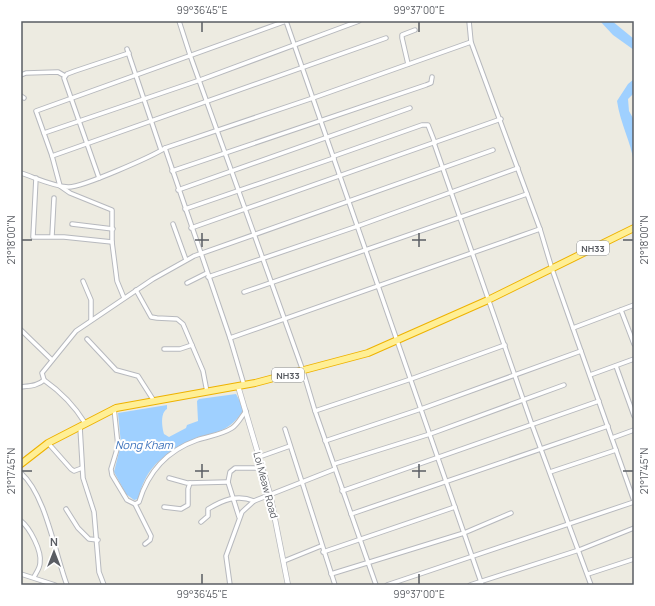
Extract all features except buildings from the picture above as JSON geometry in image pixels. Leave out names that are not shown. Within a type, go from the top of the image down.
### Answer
[{"type":"highway","name":"NH33","points":[[21,464],[48,443],[114,408],[241,386],[368,353],[488,300],[634,228]]},
{"type":"street","points":[[180,21],[190,55],[218,129],[285,319],[342,491],[376,585]]},
{"type":"street","points":[[60,186],[52,156],[36,111],[136,76],[190,55],[292,21]]},
{"type":"street","points":[[44,133],[200,80],[360,21]]},
{"type":"street","points":[[387,585],[634,502],[552,269],[540,229],[501,119],[471,42],[469,21]]},
{"type":"street","points":[[287,22],[481,583]]},
{"type":"street","points":[[408,64],[402,35],[415,30]]},
{"type":"street","points":[[52,156],[152,122],[386,38]]},
{"type":"street","points":[[60,186],[76,186],[99,178],[163,149],[471,42]]},
{"type":"street","points":[[65,76],[128,51],[152,122],[172,171],[230,338],[241,386]]},
{"type":"street","points":[[21,75],[26,73],[58,72],[65,76],[71,99],[99,178]]},
{"type":"street","points":[[172,171],[431,83],[432,77]]},
{"type":"street","points":[[178,190],[410,108]]},
{"type":"street","points":[[191,228],[501,119]]},
{"type":"street","points":[[185,209],[422,125],[428,125],[430,127],[488,300],[591,585]]},
{"type":"street","points":[[104,585],[99,572],[98,540],[94,512],[84,486],[82,468],[83,424],[66,399],[57,389],[44,380],[42,373],[76,331],[136,290],[200,253],[493,150]]},
{"type":"street","points":[[187,283],[207,275],[358,226],[518,168]]},
{"type":"street","points":[[21,173],[60,186],[70,193],[112,210],[112,242],[117,281],[124,298]]},
{"type":"street","points":[[36,178],[32,235],[36,238],[52,236],[112,242]]},
{"type":"street","points":[[244,292],[272,284],[527,194]]},
{"type":"street","points":[[52,236],[54,198]]},
{"type":"street","points":[[72,224],[113,229]]},
{"type":"street","points":[[173,224],[186,260]]},
{"type":"street","points":[[230,338],[540,229]]},
{"type":"street","points":[[83,281],[91,300],[91,320]]},
{"type":"street","points":[[136,290],[151,317],[173,318],[181,321],[203,371],[207,392]]},
{"type":"street","points":[[573,328],[634,305]]},
{"type":"street","points":[[621,310],[634,344]]},
{"type":"street","points":[[21,330],[52,360]]},
{"type":"street","points":[[88,339],[116,370],[138,376],[154,401]]},
{"type":"street","points":[[164,349],[180,349],[192,345]]},
{"type":"street","points":[[315,411],[411,379],[505,345]]},
{"type":"street","points":[[325,441],[421,409],[581,351]]},
{"type":"street","points":[[590,375],[634,359]]},
{"type":"street","points":[[616,366],[634,416]]},
{"type":"street","points":[[21,387],[34,386],[44,380]]},
{"type":"street","points":[[334,464],[430,434],[564,385]]},
{"type":"street","name":"Loi Meaw Road","points":[[241,386],[246,411],[270,494],[288,585]]},
{"type":"street","points":[[342,491],[599,401]]},
{"type":"street","points":[[114,408],[118,446],[111,469],[112,476],[127,500],[135,504],[151,536],[150,540],[145,544]]},
{"type":"street","points":[[135,504],[139,502],[145,484],[152,472],[162,461],[196,441],[232,428],[246,411]]},
{"type":"street","points":[[351,514],[608,426]]},
{"type":"street","points":[[285,429],[321,546],[335,585]]},
{"type":"street","points":[[612,438],[634,430]]},
{"type":"street","points":[[48,443],[70,469],[74,471],[82,468]]},
{"type":"street","points":[[259,456],[290,446]]},
{"type":"street","points":[[550,472],[616,450]]},
{"type":"street","points":[[239,517],[228,482],[232,470],[263,468]]},
{"type":"street","points":[[230,585],[226,556],[239,517],[254,501],[335,469]]},
{"type":"street","points":[[21,473],[36,490],[58,551],[67,585]]},
{"type":"street","points":[[169,478],[179,482],[190,483],[228,482]]},
{"type":"street","points":[[164,507],[181,509],[188,505],[188,489],[190,483]]},
{"type":"street","points":[[201,522],[208,516],[208,509],[233,497],[245,497],[254,501]]},
{"type":"street","points":[[323,552],[455,507]]},
{"type":"street","points":[[66,509],[78,528],[89,539],[98,540]]},
{"type":"street","points":[[331,574],[368,564],[464,533],[511,513]]},
{"type":"street","points":[[21,521],[29,532],[40,556],[40,566],[34,577]]},
{"type":"street","points":[[470,585],[481,583],[579,550],[634,528]]},
{"type":"street","points":[[284,561],[321,546]]},
{"type":"street","points":[[588,574],[634,559]]},
{"type":"street","points":[[21,574],[55,585]]},
{"type":"water","points":[[600,21],[612,21],[634,39],[634,50],[613,35]]},
{"type":"water","points":[[634,79],[634,93],[628,99],[629,111],[634,120],[634,163],[620,117],[617,101],[628,84]]},
{"type":"water","name":"Nong Kham","points":[[236,394],[244,409],[235,421],[225,429],[198,437],[165,456],[149,473],[138,499],[134,500],[126,494],[114,472],[121,444],[118,413],[167,405],[167,409],[162,417],[162,424],[164,434],[169,437],[186,428],[187,425],[198,421],[197,401],[199,399]]}]
